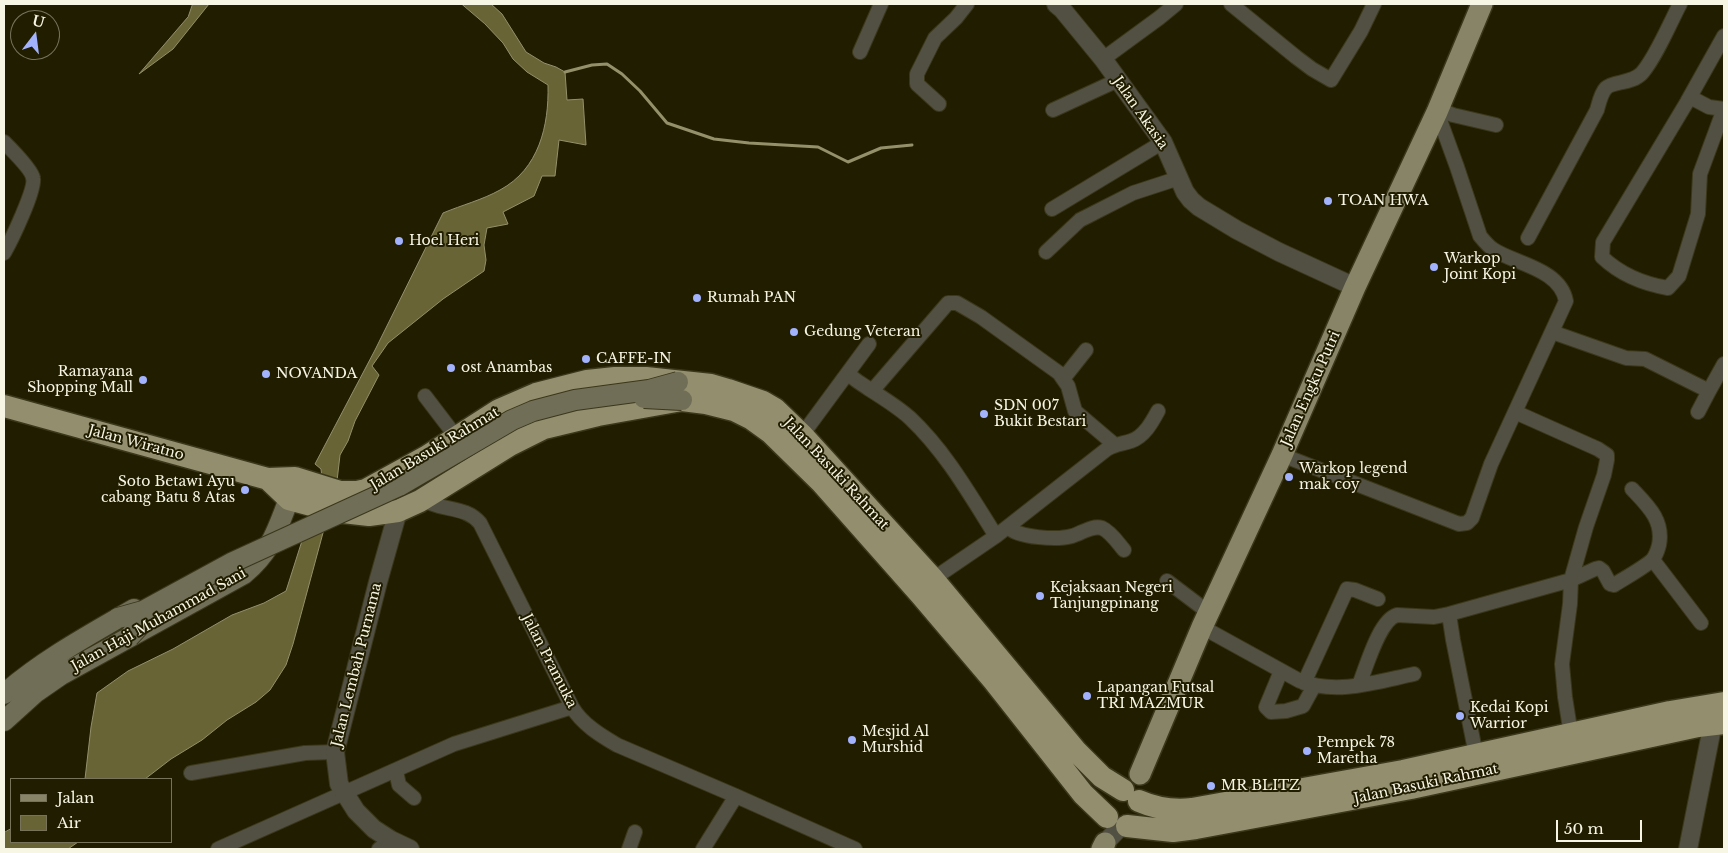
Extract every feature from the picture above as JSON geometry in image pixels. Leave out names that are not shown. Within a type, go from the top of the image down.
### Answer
[{"type":"highway","name":"Jalan Basuki Rahmat","points":[[337,501],[366,490],[426,458],[499,410],[536,394],[560,387],[587,381],[615,378],[646,378],[706,403],[734,410],[758,423],[777,438],[822,483],[856,507],[933,579],[1076,751],[1102,778],[1133,791],[1160,809],[1175,811],[1192,810],[1476,755],[1573,744],[1719,723]]},
{"type":"highway","name":"Jalan Basuki Rahmat","points":[[289,490],[337,501],[369,515],[398,510],[420,501],[510,445],[544,428],[598,415],[680,391],[711,385],[763,402],[775,410],[802,435],[921,595],[988,674],[1082,794],[1116,822],[1173,831],[1411,788],[1486,771],[1670,712],[1724,703]]},
{"type":"highway","name":"Jalan Wiratno","points":[[4,406],[289,490]]},
{"type":"highway","points":[[1133,791],[1139,815],[1136,820],[1116,822],[1105,812],[1106,801],[1114,792],[1133,791]]},
{"type":"main road","name":"Jalan Engku Putri","points":[[1133,791],[1205,619],[1282,455],[1355,287],[1437,110],[1482,4]]},
{"type":"main road","points":[[118,618],[143,611],[233,562],[399,486],[512,420],[575,400],[649,390],[680,391]]},
{"type":"main road","points":[[129,637],[148,618],[237,570],[422,482],[515,427],[559,412],[590,405],[650,398],[680,391]]},
{"type":"main road","name":"Jalan Haji Muhammad Sani","points":[[4,694],[52,657],[186,579],[250,545],[264,531],[270,517],[289,490]]},
{"type":"main road","name":"Jalan Haji Muhammad Sani","points":[[4,721],[35,693],[61,675],[244,574],[258,562],[273,540],[289,490]]},
{"type":"street","points":[[860,52],[881,4]]},
{"type":"street","points":[[939,104],[917,84],[917,74],[935,38],[956,18],[967,4]]},
{"type":"street","name":"Jalan Akasia","points":[[1056,4],[1103,59],[1163,142],[1185,192],[1191,200],[1217,218],[1279,252],[1355,287]]},
{"type":"street","points":[[1103,59],[1176,4]]},
{"type":"street","points":[[1231,4],[1296,57],[1330,80],[1361,31],[1374,4]]},
{"type":"street","points":[[1528,238],[1597,110],[1606,88],[1610,85],[1631,80],[1641,74],[1680,4]]},
{"type":"street","points":[[1690,98],[1709,107],[1724,109],[1700,174],[1698,214],[1679,276],[1668,288],[1650,285],[1614,268],[1602,257],[1603,242],[1690,98],[1724,36]]},
{"type":"street","points":[[1053,110],[1118,80]]},
{"type":"street","points":[[1437,110],[1496,125]]},
{"type":"street","points":[[1282,455],[1459,524],[1466,523],[1474,512],[1491,464],[1566,301],[1565,295],[1556,282],[1537,269],[1495,251],[1480,236],[1437,110]]},
{"type":"street","points":[[4,142],[31,172],[34,178],[29,196],[4,253]]},
{"type":"street","points":[[1052,208],[1163,142]]},
{"type":"street","points":[[1046,252],[1080,220],[1133,193],[1179,178]]},
{"type":"street","points":[[872,391],[948,303],[953,303],[980,317],[1059,373],[1068,386],[1075,411],[1115,445]]},
{"type":"street","points":[[1552,332],[1626,358],[1645,359],[1709,391]]},
{"type":"street","points":[[802,435],[869,344]]},
{"type":"street","points":[[1063,379],[1086,350]]},
{"type":"street","points":[[1698,412],[1724,364]]},
{"type":"street","points":[[848,373],[855,380],[910,418],[932,441],[961,480],[996,536]]},
{"type":"street","points":[[425,396],[457,438]]},
{"type":"street","points":[[933,579],[996,536],[1107,449],[1138,438],[1158,411]]},
{"type":"street","points":[[1516,412],[1598,449],[1607,455],[1608,460],[1570,580],[1570,604],[1562,664],[1573,744]]},
{"type":"street","points":[[1359,685],[1380,633],[1391,617],[1397,615],[1434,617],[1449,614],[1570,580],[1599,568],[1603,571],[1610,584],[1614,584],[1653,560],[1661,536],[1660,526],[1653,511],[1632,489]]},
{"type":"street","name":"Jalan Pramuka","points":[[420,501],[465,512],[474,516],[480,522],[572,707],[585,723],[617,745],[854,849]]},
{"type":"street","name":"Jalan Lembah Purnama","points":[[398,510],[335,752],[339,784],[356,811],[374,828],[385,845],[410,849]]},
{"type":"street","points":[[1008,527],[1015,533],[1022,535],[1054,537],[1070,536],[1090,528],[1100,527],[1111,534],[1124,550]]},
{"type":"street","points":[[1653,560],[1701,623]]},
{"type":"street","points":[[1167,581],[1205,619],[1281,671],[1309,684],[1333,688],[1414,674]]},
{"type":"street","points":[[1281,671],[1266,706],[1271,712],[1286,711],[1303,706],[1309,684],[1347,589],[1355,590],[1378,599]]},
{"type":"street","points":[[1449,614],[1476,755]]},
{"type":"street","points":[[218,849],[454,744],[572,707]]},
{"type":"street","points":[[1688,849],[1719,723]]},
{"type":"street","points":[[191,773],[305,753],[335,752]]},
{"type":"street","points":[[396,771],[400,785],[414,798]]},
{"type":"street","points":[[704,849],[736,796]]},
{"type":"street","points":[[1103,846],[1116,822]]},
{"type":"street","points":[[629,849],[635,832]]},
{"type":"water","points":[[193,4],[209,4],[173,49],[139,74],[188,17]]},
{"type":"water","points":[[462,4],[491,4],[502,14],[526,52],[544,63],[565,72],[567,100],[583,99],[586,145],[559,140],[555,176],[542,176],[534,196],[503,212],[508,224],[487,228],[484,245],[486,260],[484,271],[443,299],[388,343],[372,366],[379,375],[340,455],[337,481],[293,644],[286,665],[270,690],[256,702],[227,720],[202,740],[171,759],[146,778],[85,778],[97,693],[128,671],[173,649],[232,615],[264,603],[286,591],[322,478],[321,469],[315,464],[375,350],[443,213],[500,190],[513,181],[533,158],[544,131],[548,85],[527,72],[513,59],[503,43]]},
{"type":"water","points":[[10,830],[10,843],[77,843],[68,849],[4,849],[4,833]]},
{"type":"waterway","points":[[565,72],[592,65],[607,64],[622,74],[640,91],[667,123],[714,139],[818,147],[848,162],[881,148],[912,145]]},
{"type":"place","name":"TOAN HWA","points":[[1328,201]]},
{"type":"place","name":"Hoel Heri","points":[[399,241]]},
{"type":"place","name":"Warkop Joint Kopi","points":[[1434,267]]},
{"type":"place","name":"Rumah PAN","points":[[697,298]]},
{"type":"place","name":"Gedung Veteran","points":[[794,332]]},
{"type":"place","name":"CAFFE-IN","points":[[586,359]]},
{"type":"place","name":"ost Anambas","points":[[451,368]]},
{"type":"place","name":"NOVANDA","points":[[266,374]]},
{"type":"place","name":"Ramayana Shopping Mall","points":[[143,380]]},
{"type":"place","name":"SDN 007 Bukit Bestari","points":[[984,414]]},
{"type":"place","name":"Warkop legend mak coy","points":[[1289,477]]},
{"type":"place","name":"Soto Betawi Ayu cabang Batu 8 Atas","points":[[245,490]]},
{"type":"place","name":"Kejaksaan Negeri Tanjungpinang","points":[[1040,596]]},
{"type":"place","name":"Lapangan Futsal TRI MAZMUR","points":[[1087,696]]},
{"type":"place","name":"Kedai Kopi Warrior","points":[[1460,716]]},
{"type":"place","name":"Mesjid Al Murshid","points":[[852,740]]},
{"type":"place","name":"Pempek 78 Maretha","points":[[1307,751]]},
{"type":"place","name":"MR BLITZ","points":[[1211,786]]}]
